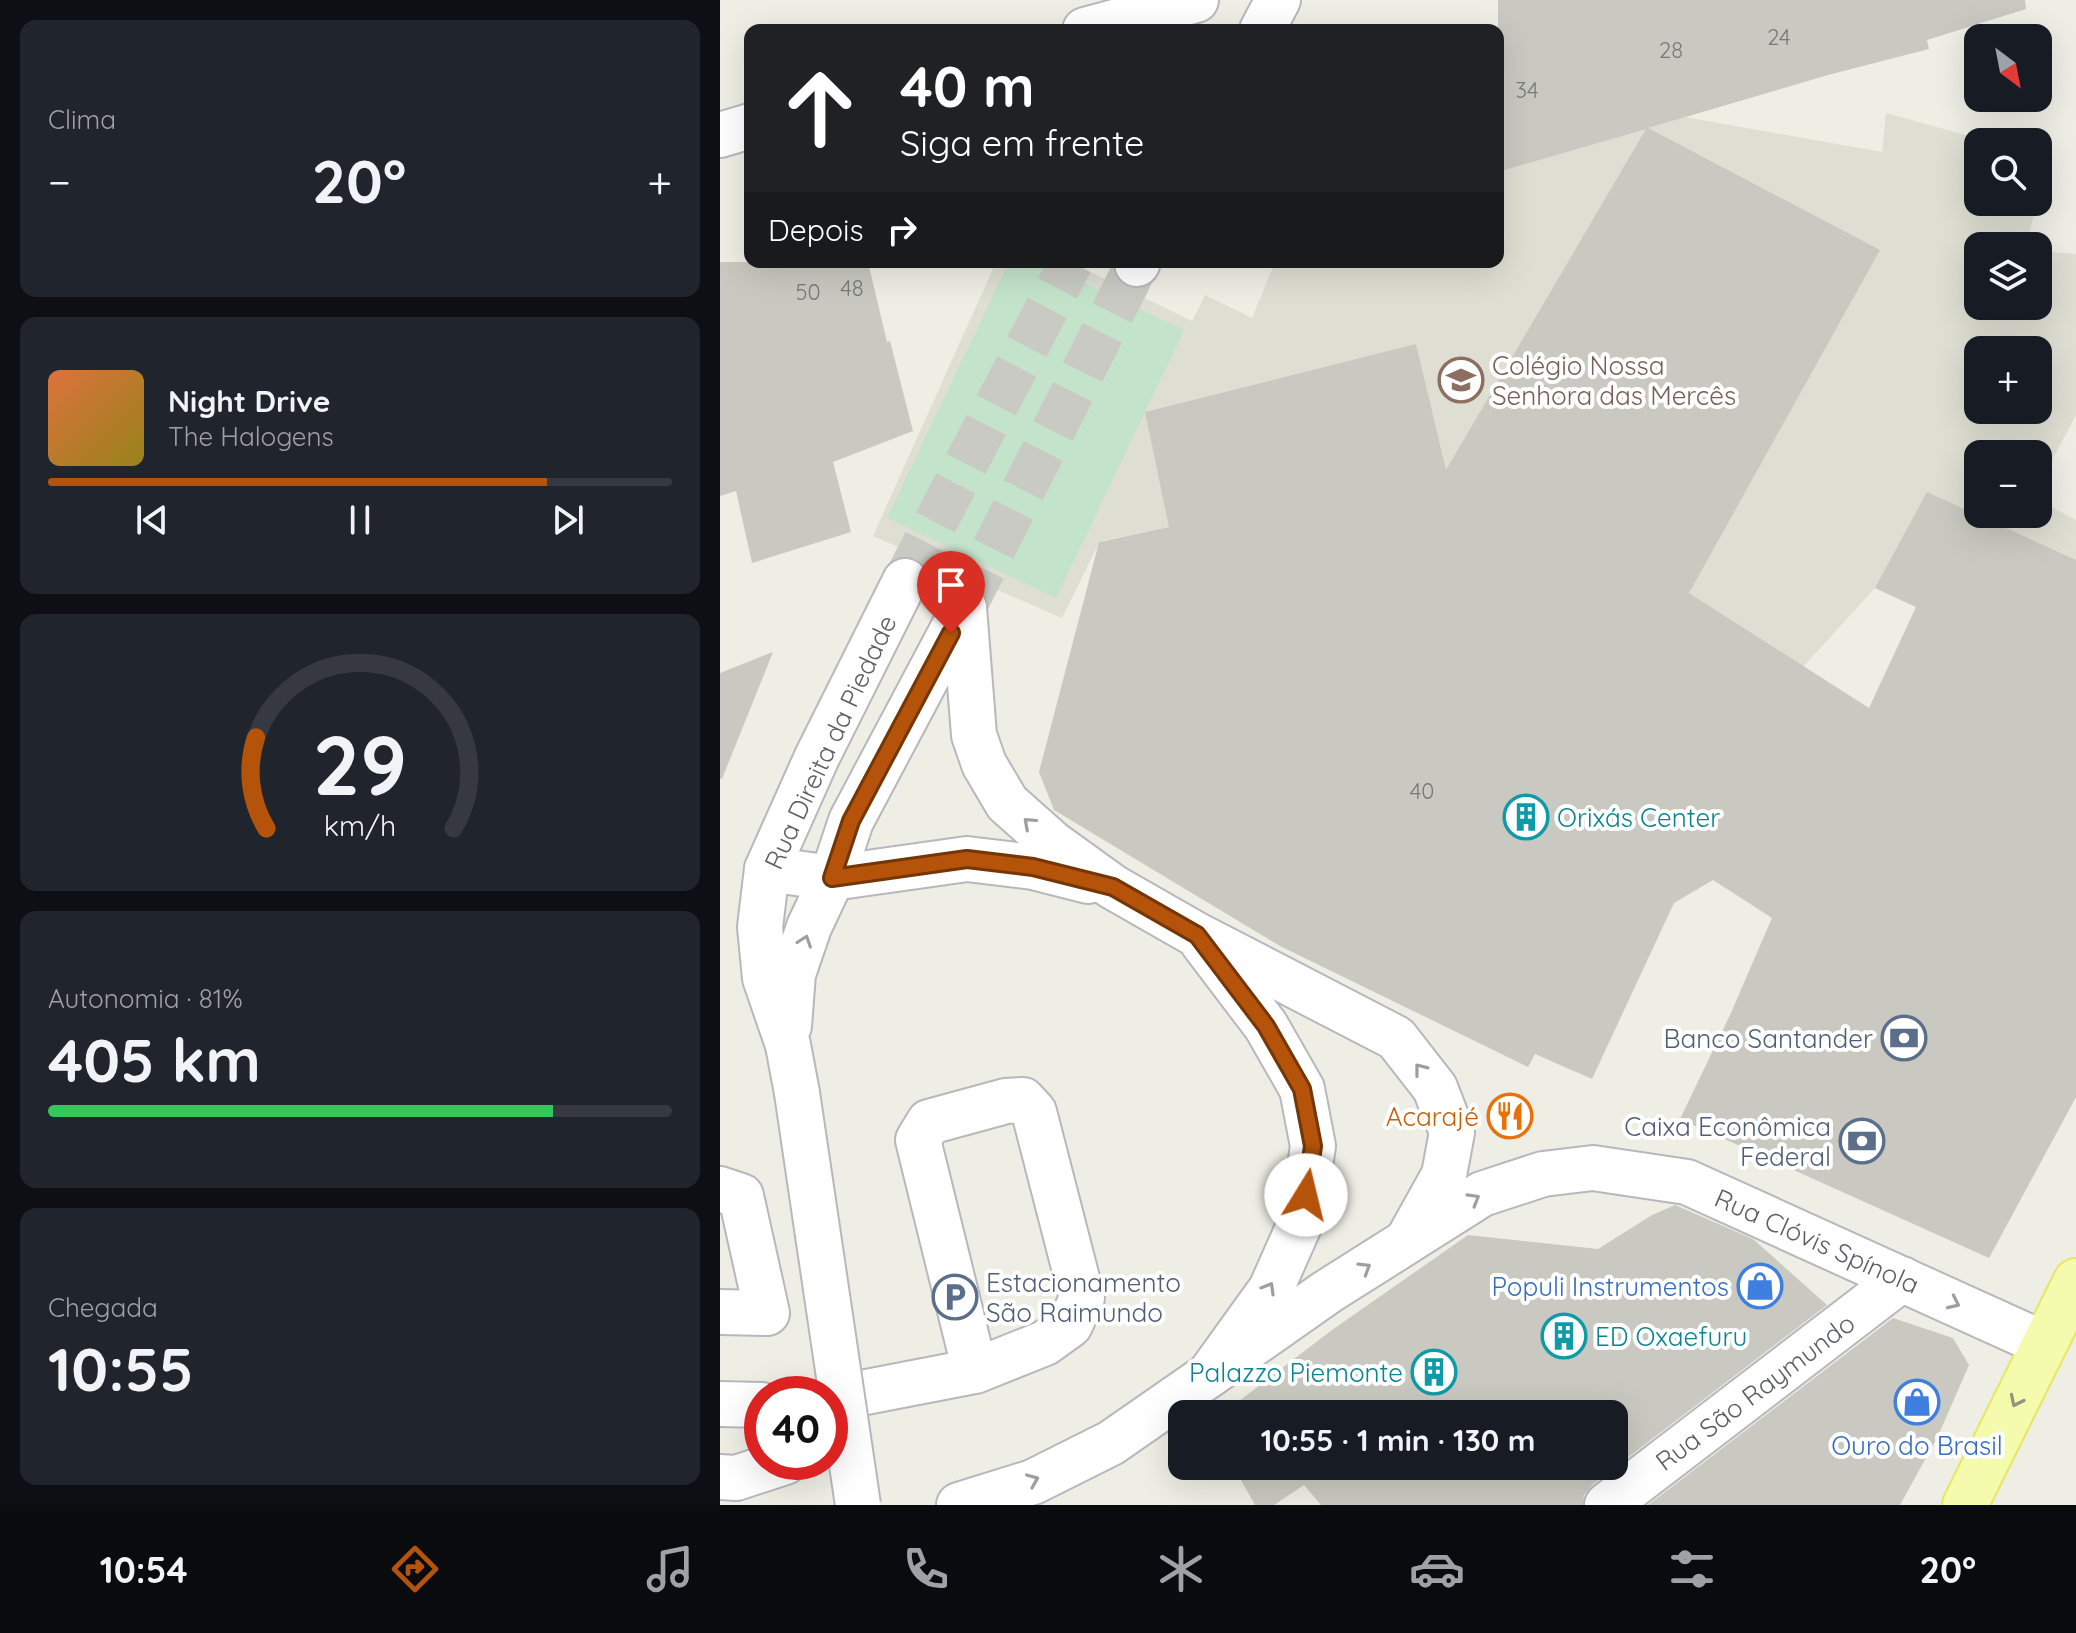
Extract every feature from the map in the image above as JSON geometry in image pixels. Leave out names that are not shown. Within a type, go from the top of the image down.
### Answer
[{"type":"main road","points":[[1965,1505],[2076,1281]]},
{"type":"street","points":[[1107,24],[1196,0]]},
{"type":"street","points":[[1191,24],[1203,0]]},
{"type":"street","points":[[1265,24],[1278,0]]},
{"type":"street","points":[[720,135],[744,128]]},
{"type":"street","name":"Rua Direita da Piedade","points":[[858,1505],[797,1093],[788,1045],[765,978],[760,927],[767,869],[817,757],[905,581]]},
{"type":"street","name":"Rua Direita da Piedade","points":[[788,1045],[793,974],[809,927],[832,878],[851,821],[964,608],[974,735],[984,764],[1007,803],[1052,843],[1113,887]]},
{"type":"street","points":[[767,869],[832,878],[967,859],[1033,867],[1113,887],[1197,935],[1396,1038],[1435,1088],[1452,1132],[1444,1175],[1408,1241]]},
{"type":"street","points":[[1197,935],[1266,1026],[1302,1089],[1313,1146],[1302,1219],[1271,1289],[1209,1375]]},
{"type":"street","points":[[848,1396],[975,1371],[1045,1343],[1070,1325],[1082,1298],[1034,1112],[1023,1100],[1006,1101],[929,1122],[918,1140],[975,1371]]},
{"type":"street","name":"Rua Clóvis Spínola","points":[[959,1505],[1033,1482],[1111,1443],[1327,1292],[1482,1194],[1543,1174],[1593,1168],[1687,1182],[2044,1344]]},
{"type":"street","points":[[720,1189],[741,1196],[767,1313],[720,1312]]},
{"type":"street","name":"Rua São Raymundo","points":[[1607,1505],[1902,1279]]},
{"type":"street","points":[[848,1426],[926,1382]]},
{"type":"street","points":[[720,1404],[744,1405]]},
{"type":"street","points":[[720,1477],[744,1475]]},
{"type":"shaded area","name":"Colégio Nossa Senhora das Mercês","points":[[1886,113],[1964,135],[1964,216],[2034,216],[2030,232],[1964,232],[1964,320],[2052,320],[2052,252],[2076,254],[2076,415],[2052,460],[2052,440],[1964,440],[1964,528],[2052,528],[2052,507],[2076,520],[2076,682],[1875,588],[1803,667],[1486,462],[1100,541],[1062,618],[873,536],[993,268],[1082,268],[1192,321],[1205,295],[1252,318],[1273,268],[1504,268],[1504,170],[1685,117],[1882,152]]},
{"type":"green space","points":[[1006,268],[1052,268],[1184,330],[1056,598],[887,518]]},
{"type":"building","points":[[1498,0],[2025,0],[2026,9],[1978,24],[1964,24],[1964,28],[1927,40],[1929,49],[1648,128],[1880,250],[1689,593],[1869,708],[1916,607],[1875,588],[1927,492],[1964,509],[1964,528],[2006,528],[2076,560],[2076,1097],[1989,1258],[1680,1119],[1772,918],[1713,880],[1674,903],[1592,1079],[1535,1054],[1528,1067],[1280,946],[1054,810],[1039,772],[1099,542],[1169,527],[1145,412],[1416,344],[1446,470],[1646,129],[1504,170],[1504,24],[1498,24]]},
{"type":"building","points":[[720,262],[744,262],[744,268],[869,268],[913,431],[833,462],[851,532],[752,563],[736,491],[720,496]]},
{"type":"building","points":[[773,652],[722,779],[720,673]]},
{"type":"building","points":[[1675,1205],[1753,1239],[1827,1305],[1628,1457],[1628,1400],[1240,1400],[1332,1330],[1468,1235],[1598,1249],[1652,1215]]},
{"type":"building","points":[[1893,1318],[1953,1338],[1969,1365],[1938,1436],[1900,1505],[1648,1505]]},
{"type":"building","points":[[1241,1480],[1599,1480],[1584,1495],[1583,1505],[1321,1505],[1304,1485],[1274,1505],[1255,1505]]},
{"type":"tunnel","points":[[905,581],[1068,268]]},
{"type":"tunnel","points":[[964,608],[1135,268]]},
{"type":"place","name":"Colégio Nossa Senhora das Mercês","points":[[1461,380]]},
{"type":"place","name":"Orixás Center","points":[[1526,817]]},
{"type":"place","name":"Banco Santander","points":[[1904,1038]]},
{"type":"place","name":"Acarajé","points":[[1510,1116]]},
{"type":"place","name":"Caixa Econômica Federal","points":[[1862,1141]]},
{"type":"place","name":"Populi Instrumentos","points":[[1760,1286]]},
{"type":"place","name":"Estacionamento São Raimundo","points":[[955,1297]]},
{"type":"place","name":"ED Oxaefuru","points":[[1564,1336]]},
{"type":"place","name":"Palazzo Piemonte","points":[[1434,1372]]},
{"type":"place","name":"Ouro do Brasil","points":[[1917,1402]]},
{"type":"route","points":[[951,633],[851,821],[832,878],[967,859],[1033,867],[1113,887],[1197,935],[1266,1026],[1302,1089],[1313,1146],[1306,1195]]}]
